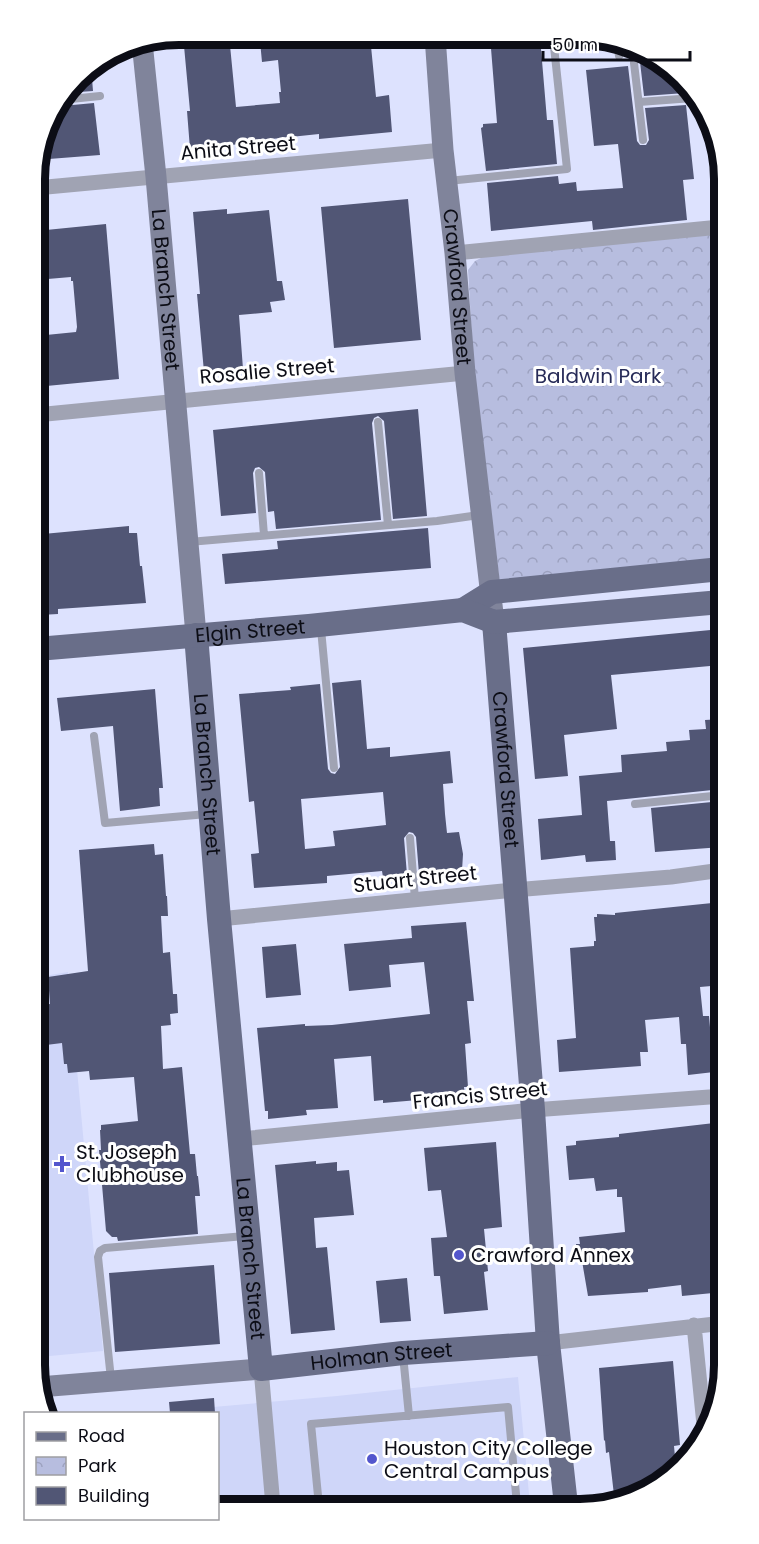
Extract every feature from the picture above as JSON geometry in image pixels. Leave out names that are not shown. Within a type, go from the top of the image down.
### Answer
[{"type":"main road","name":"Elgin Street","points":[[45,648],[321,625],[463,610],[492,592],[714,570]]},
{"type":"main road","name":"Elgin Street","points":[[463,610],[494,622],[714,603]]},
{"type":"main road","name":"Crawford Street","points":[[494,622],[533,1110],[548,1343],[565,1499]]},
{"type":"main road","name":"La Branch Street","points":[[196,635],[219,919],[261,1369]]},
{"type":"main road","name":"Holman Street","points":[[261,1369],[403,1353],[548,1343]]},
{"type":"street","name":"Crawford Street","points":[[436,45],[443,150],[455,253],[465,373],[494,622]]},
{"type":"street","name":"La Branch Street","points":[[143,50],[196,635]]},
{"type":"street","name":"Anita Street","points":[[45,188],[443,150]]},
{"type":"street","points":[[455,253],[714,227]]},
{"type":"street","name":"Rosalie Street","points":[[45,413],[465,373]]},
{"type":"street","name":"Stuart Street","points":[[219,919],[714,871]]},
{"type":"street","name":"Francis Street","points":[[240,1139],[533,1110],[714,1097]]},
{"type":"street","name":"Holman Street","points":[[548,1343],[714,1324]]},
{"type":"street","points":[[694,1326],[703,1418]]},
{"type":"street","name":"La Branch Street","points":[[261,1369],[272,1499]]},
{"type":"street","name":"Holman Street","points":[[47,1386],[261,1369]]},
{"type":"lane","points":[[447,181],[567,169],[554,45]]},
{"type":"lane","points":[[618,51],[619,56]]},
{"type":"lane","points":[[634,63],[643,140]]},
{"type":"lane","points":[[72,99],[100,96]]},
{"type":"lane","points":[[639,102],[687,98]]},
{"type":"lane","points":[[378,422],[388,525]]},
{"type":"lane","points":[[259,473],[264,535]]},
{"type":"lane","points":[[188,542],[483,515]]},
{"type":"lane","points":[[321,625],[334,768]]},
{"type":"lane","points":[[94,736],[105,823],[211,813]]},
{"type":"lane","points":[[635,804],[714,796]]},
{"type":"lane","points":[[410,838],[415,900]]},
{"type":"lane","points":[[111,1381],[98,1257],[100,1251],[105,1248],[249,1236]]},
{"type":"lane","points":[[403,1353],[409,1416]]},
{"type":"lane","points":[[318,1499],[311,1424],[508,1407],[516,1499]]},
{"type":"shaded area","name":"St. Joseph Clubhouse","points":[[68,972],[103,1351],[45,1356],[45,976]]},
{"type":"shaded area","name":"Houston City College Central Campus","points":[[518,1377],[529,1499],[219,1499],[219,1412],[157,1412]]},
{"type":"green space","name":"Baldwin Park","points":[[714,235],[714,561],[500,585],[474,371],[468,270],[475,261],[485,256]]},
{"type":"building","points":[[184,45],[230,45],[236,107],[280,103],[278,60],[262,62],[260,45],[371,45],[376,97],[389,95],[392,132],[319,139],[319,134],[190,149],[187,111],[190,111]]},
{"type":"building","points":[[491,45],[541,45],[547,120],[553,120],[557,164],[486,171],[481,128],[483,124],[497,123]]},
{"type":"building","points":[[637,58],[655,68],[683,93],[644,96],[640,62]]},
{"type":"building","points":[[628,66],[637,141],[640,145],[646,145],[649,140],[645,108],[686,105],[694,179],[683,180],[687,220],[593,230],[592,221],[491,231],[487,183],[558,176],[559,184],[576,182],[577,191],[623,188],[618,144],[594,146],[586,70]]},
{"type":"building","points":[[92,77],[93,91],[77,92]]},
{"type":"building","points":[[94,103],[100,155],[46,159],[55,128],[67,106]]},
{"type":"building","points":[[408,199],[421,340],[334,348],[321,207]]},
{"type":"building","points":[[227,209],[227,214],[269,210],[277,281],[282,281],[285,300],[270,302],[272,312],[239,315],[243,369],[241,372],[224,374],[224,370],[204,372],[193,212]]},
{"type":"building","points":[[106,224],[119,379],[45,386],[45,335],[76,332],[77,327],[71,277],[45,279],[45,230]]},
{"type":"building","points":[[418,409],[427,516],[393,519],[384,421],[378,416],[372,423],[381,520],[276,529],[274,511],[268,512],[265,472],[259,467],[255,468],[253,473],[256,513],[221,516],[213,430]]},
{"type":"building","points":[[129,526],[129,533],[137,533],[146,603],[58,609],[58,614],[45,615],[45,574],[47,574],[45,534]]},
{"type":"building","points":[[428,528],[431,568],[225,584],[222,554],[278,549],[277,541]]},
{"type":"building","points":[[714,630],[714,666],[611,675],[617,729],[564,735],[568,776],[535,779],[523,648]]},
{"type":"building","points":[[361,680],[367,749],[390,747],[390,757],[450,751],[453,783],[443,784],[445,814],[447,833],[459,832],[463,854],[462,871],[419,874],[416,837],[409,832],[404,838],[407,875],[383,877],[382,871],[327,876],[327,883],[254,888],[251,854],[259,853],[254,801],[249,802],[239,694],[291,690],[290,687],[320,684],[328,769],[335,774],[340,767],[332,683]],"holes":[[[383,792],[386,825],[333,831],[335,846],[305,849],[301,799]]]},
{"type":"building","points":[[155,689],[163,788],[159,788],[160,806],[120,811],[113,726],[61,731],[57,698]]},
{"type":"building","points":[[714,719],[714,790],[607,801],[610,841],[615,841],[616,860],[586,862],[585,855],[541,860],[538,819],[582,815],[579,776],[622,772],[621,755],[667,751],[666,742],[690,740],[689,730],[706,729],[705,720]]},
{"type":"building","points":[[714,802],[714,848],[655,852],[651,808]]},
{"type":"building","points":[[154,844],[155,855],[163,854],[168,916],[161,916],[163,953],[170,952],[173,994],[177,994],[178,1013],[170,1014],[171,1025],[161,1026],[163,1069],[182,1067],[190,1154],[195,1154],[200,1196],[195,1196],[198,1234],[118,1241],[117,1237],[112,1237],[106,1231],[99,1150],[101,1150],[100,1130],[101,1125],[138,1121],[134,1077],[90,1080],[89,1071],[68,1073],[67,1064],[64,1064],[62,1043],[45,1045],[45,1005],[50,1004],[48,977],[88,971],[79,850]]},
{"type":"building","points":[[714,903],[714,986],[700,987],[703,1016],[709,1016],[714,1072],[688,1075],[686,1044],[681,1044],[679,1017],[645,1020],[648,1052],[640,1052],[641,1066],[559,1072],[557,1040],[576,1038],[570,948],[594,946],[594,941],[596,941],[594,917],[597,917],[597,914],[615,915],[615,913]]},
{"type":"building","points":[[466,922],[474,1001],[467,1001],[471,1043],[465,1044],[468,1087],[464,1087],[465,1096],[383,1103],[383,1100],[374,1101],[371,1056],[334,1059],[338,1108],[306,1110],[307,1115],[268,1119],[268,1111],[265,1111],[257,1028],[305,1024],[305,1026],[332,1025],[430,1014],[424,962],[389,965],[391,987],[349,991],[344,944],[412,938],[411,926]]},
{"type":"building","points":[[296,944],[301,995],[266,998],[262,947]]},
{"type":"building","points":[[714,1123],[713,1293],[682,1296],[681,1285],[648,1289],[648,1292],[588,1296],[582,1261],[578,1261],[576,1244],[580,1244],[579,1237],[625,1232],[622,1197],[617,1197],[617,1189],[596,1191],[594,1178],[569,1180],[566,1146],[576,1145],[576,1141],[619,1137],[619,1134]]},
{"type":"building","points":[[496,1142],[502,1227],[484,1229],[488,1271],[484,1272],[488,1310],[444,1314],[440,1276],[434,1276],[431,1238],[447,1237],[441,1190],[428,1191],[424,1148]]},
{"type":"building","points":[[316,1161],[316,1164],[337,1162],[337,1171],[349,1170],[354,1215],[314,1218],[316,1248],[327,1247],[335,1330],[291,1334],[275,1165]]},
{"type":"building","points":[[214,1265],[220,1344],[115,1352],[109,1273]]},
{"type":"building","points":[[407,1278],[411,1321],[380,1323],[376,1281]]},
{"type":"building","points":[[673,1361],[680,1445],[674,1446],[675,1460],[639,1485],[614,1494],[609,1452],[606,1453],[604,1441],[599,1368]]},
{"type":"building","points":[[214,1398],[215,1412],[170,1412],[169,1402]]},
{"type":"place","name":"St. Joseph Clubhouse","points":[[62,1164]]},
{"type":"place","name":"Crawford Annex","points":[[459,1255]]},
{"type":"place","name":"Houston City College Central Campus","points":[[372,1459]]}]
